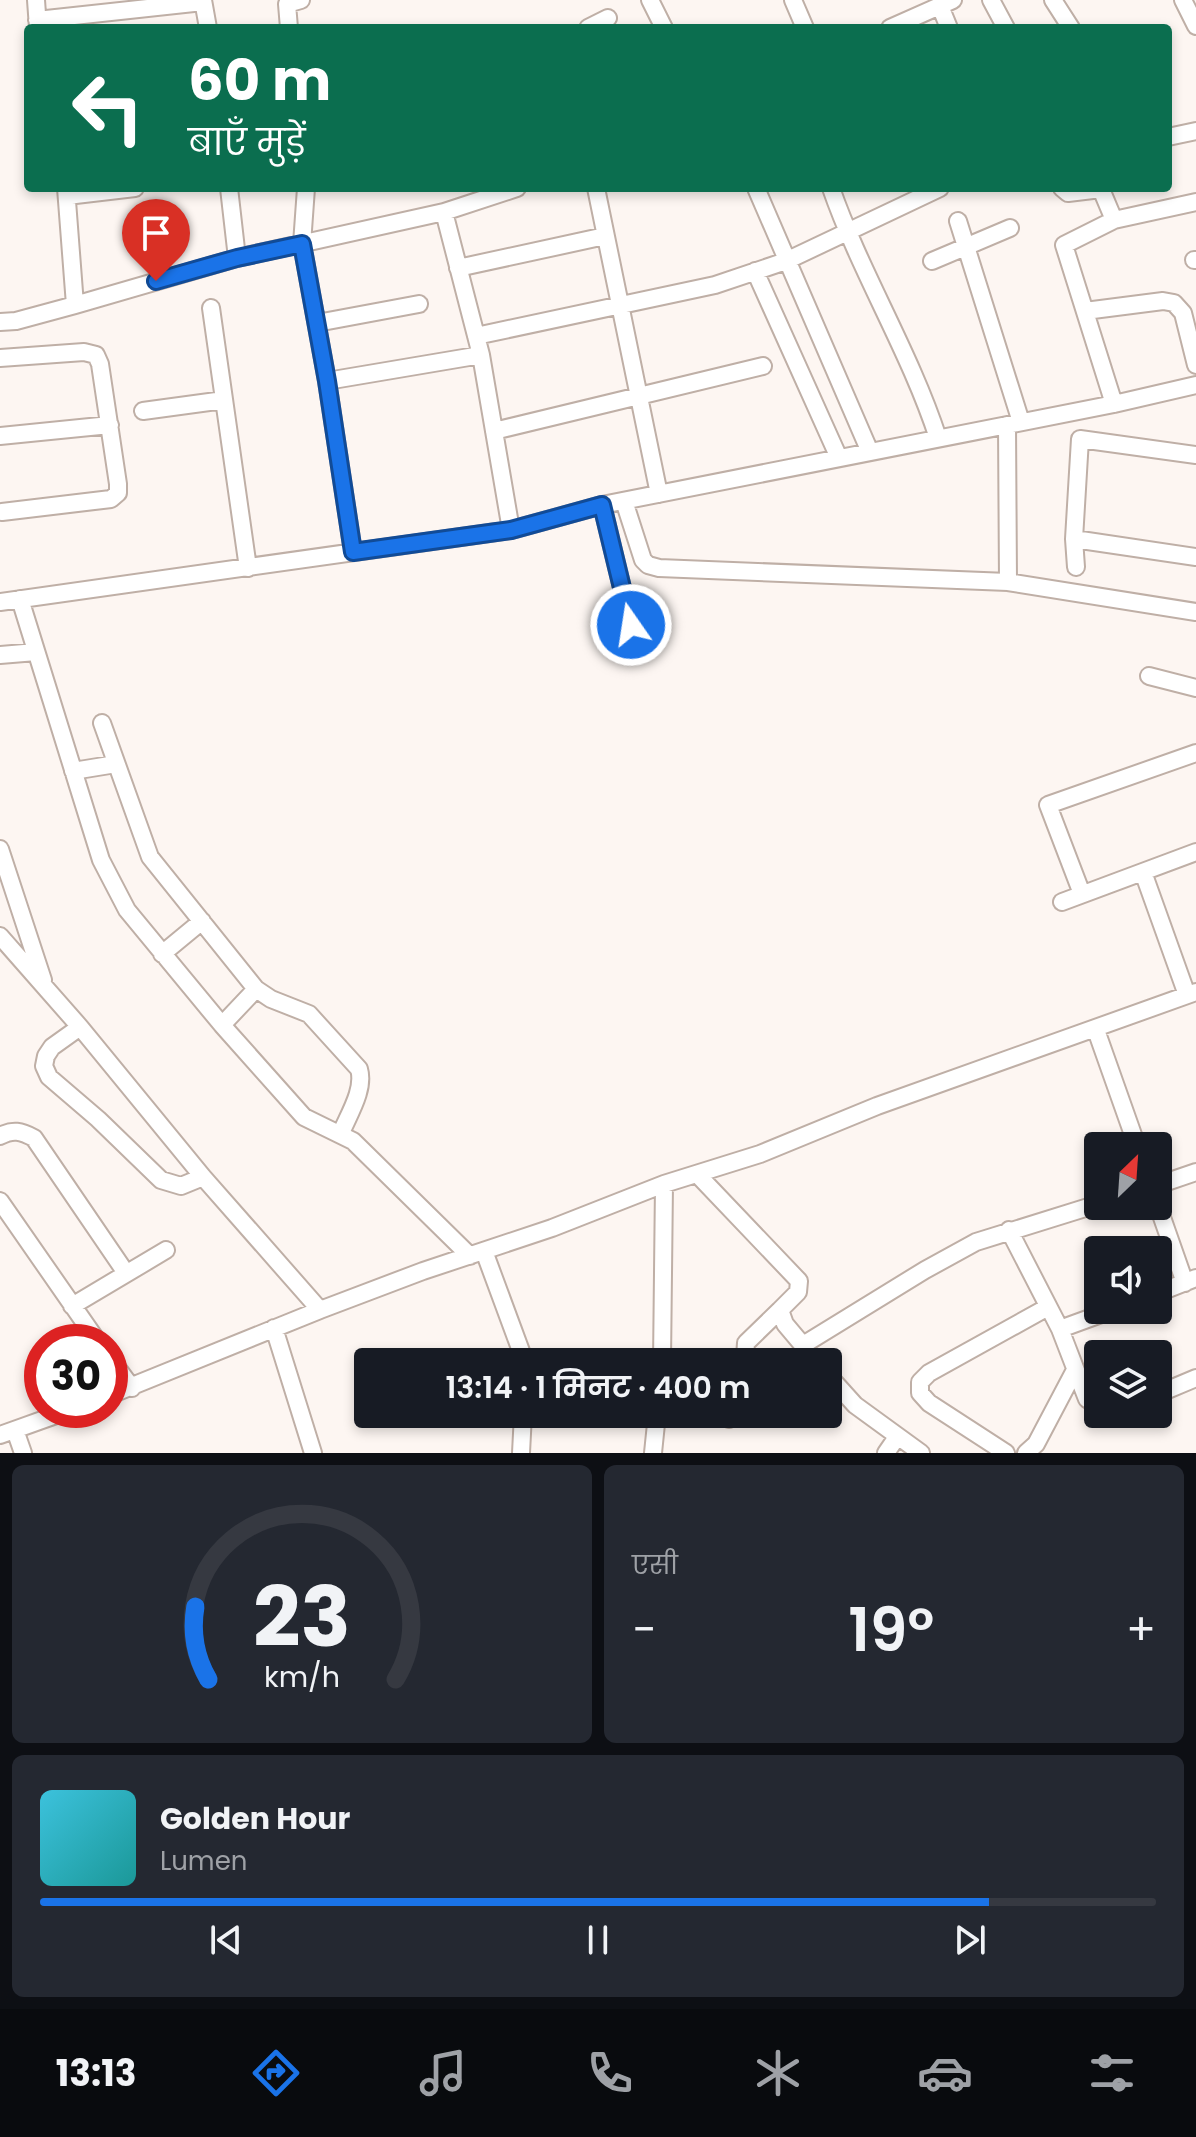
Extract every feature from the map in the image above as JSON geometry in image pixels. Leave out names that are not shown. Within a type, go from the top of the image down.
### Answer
[{"type":"street","points":[[36,0],[38,24],[203,1],[207,24]]},
{"type":"street","points":[[289,24],[287,4],[301,0]]},
{"type":"street","points":[[650,0],[662,24]]},
{"type":"street","points":[[793,0],[803,24]]},
{"type":"street","points":[[991,0],[1004,24]]},
{"type":"street","points":[[1053,0],[1068,24]]},
{"type":"street","points":[[1183,0],[1196,26]]},
{"type":"street","points":[[899,24],[946,3],[949,24]]},
{"type":"street","points":[[596,24],[608,18]]},
{"type":"street","points":[[1172,136],[1196,131]]},
{"type":"street","points":[[66,192],[75,305]]},
{"type":"street","points":[[229,192],[237,258]]},
{"type":"street","points":[[306,192],[302,244],[353,552]]},
{"type":"street","points":[[0,322],[16,321],[237,258],[444,212],[505,192]]},
{"type":"street","points":[[597,192],[659,494]]},
{"type":"street","points":[[758,192],[870,452]]},
{"type":"street","points":[[832,192],[847,234],[927,404],[938,438]]},
{"type":"street","points":[[476,336],[715,285],[786,261],[932,192]]},
{"type":"street","points":[[1102,192],[1114,220]]},
{"type":"street","points":[[1114,404],[1064,245],[1114,220],[1196,202]]},
{"type":"street","points":[[444,212],[481,355],[511,530]]},
{"type":"street","points":[[958,221],[1014,423],[1008,582]]},
{"type":"street","points":[[932,261],[1010,228]]},
{"type":"street","points":[[458,268],[605,236]]},
{"type":"street","points":[[755,271],[839,458]]},
{"type":"street","points":[[1085,311],[1163,301],[1174,303],[1183,313],[1196,365]]},
{"type":"street","points":[[317,323],[419,304]]},
{"type":"street","points":[[211,308],[248,568]]},
{"type":"street","points":[[0,358],[84,352],[96,355],[100,364],[118,484],[118,493],[114,498],[1,508]]},
{"type":"street","points":[[327,381],[481,355]]},
{"type":"street","points":[[494,431],[763,366]]},
{"type":"street","points":[[0,602],[511,530],[602,505],[1196,385]]},
{"type":"street","points":[[143,411],[224,400]]},
{"type":"street","points":[[0,436],[110,425]]},
{"type":"street","points":[[1076,567],[1074,539],[1080,439],[1196,455]]},
{"type":"street","points":[[624,501],[643,560],[659,568],[1008,582],[1196,612]]},
{"type":"street","points":[[602,505],[631,625]]},
{"type":"street","points":[[1074,539],[1196,557]]},
{"type":"street","points":[[20,599],[108,877],[127,910],[222,1025],[304,1117],[353,1141],[477,1253],[519,1348]]},
{"type":"street","points":[[0,655],[36,652]]},
{"type":"street","points":[[1149,676],[1196,688]]},
{"type":"street","points":[[102,723],[150,857],[256,989],[271,999],[309,1014],[359,1069],[359,1088],[341,1133]]},
{"type":"street","points":[[1082,894],[1048,805],[1196,753]]},
{"type":"street","points":[[73,771],[116,764]]},
{"type":"street","points":[[0,849],[46,990]]},
{"type":"street","points":[[1062,902],[1196,852]]},
{"type":"street","points":[[128,1389],[320,1310],[552,1228],[664,1184],[760,1154],[877,1106],[1192,994],[1143,872]]},
{"type":"street","points":[[162,954],[202,921]]},
{"type":"street","points":[[0,936],[80,1027],[203,1177],[320,1310]]},
{"type":"street","points":[[222,1025],[256,989]]},
{"type":"street","points":[[80,1027],[52,1047],[46,1056],[44,1066],[49,1077],[161,1180],[181,1186],[203,1177]]},
{"type":"street","points":[[1096,1030],[1132,1132]]},
{"type":"street","points":[[0,1136],[9,1131],[22,1131],[34,1138],[126,1273]]},
{"type":"street","points":[[1172,1180],[1196,1172]]},
{"type":"street","points":[[697,1174],[799,1281],[798,1292],[746,1343],[746,1348]]},
{"type":"street","points":[[662,1348],[664,1184]]},
{"type":"street","points":[[803,1345],[950,1255],[1009,1230],[1084,1208]]},
{"type":"street","points":[[2,1209],[85,1324]]},
{"type":"street","points":[[1164,1220],[1190,1280]]},
{"type":"street","points":[[1009,1230],[1060,1329],[1084,1392]]},
{"type":"street","points":[[72,1306],[166,1250]]},
{"type":"street","points":[[1006,1453],[929,1403],[920,1393],[920,1382],[929,1373],[1048,1307]]},
{"type":"street","points":[[780,1310],[785,1324],[805,1348]]},
{"type":"street","points":[[1060,1329],[1084,1320]]},
{"type":"street","points":[[274,1328],[313,1453]]},
{"type":"street","points":[[1026,1453],[1036,1444],[1075,1370]]},
{"type":"street","points":[[1172,1388],[1196,1378]]},
{"type":"street","points":[[128,1383],[132,1388]]},
{"type":"street","points":[[842,1391],[855,1405],[921,1453]]},
{"type":"street","points":[[521,1453],[522,1428]]},
{"type":"street","points":[[653,1453],[656,1428]]},
{"type":"street","points":[[8,1433],[23,1453]]},
{"type":"street","points":[[886,1453],[897,1437]]},
{"type":"route","points":[[156,281],[302,244],[353,552],[511,530],[602,505],[631,625]]}]
